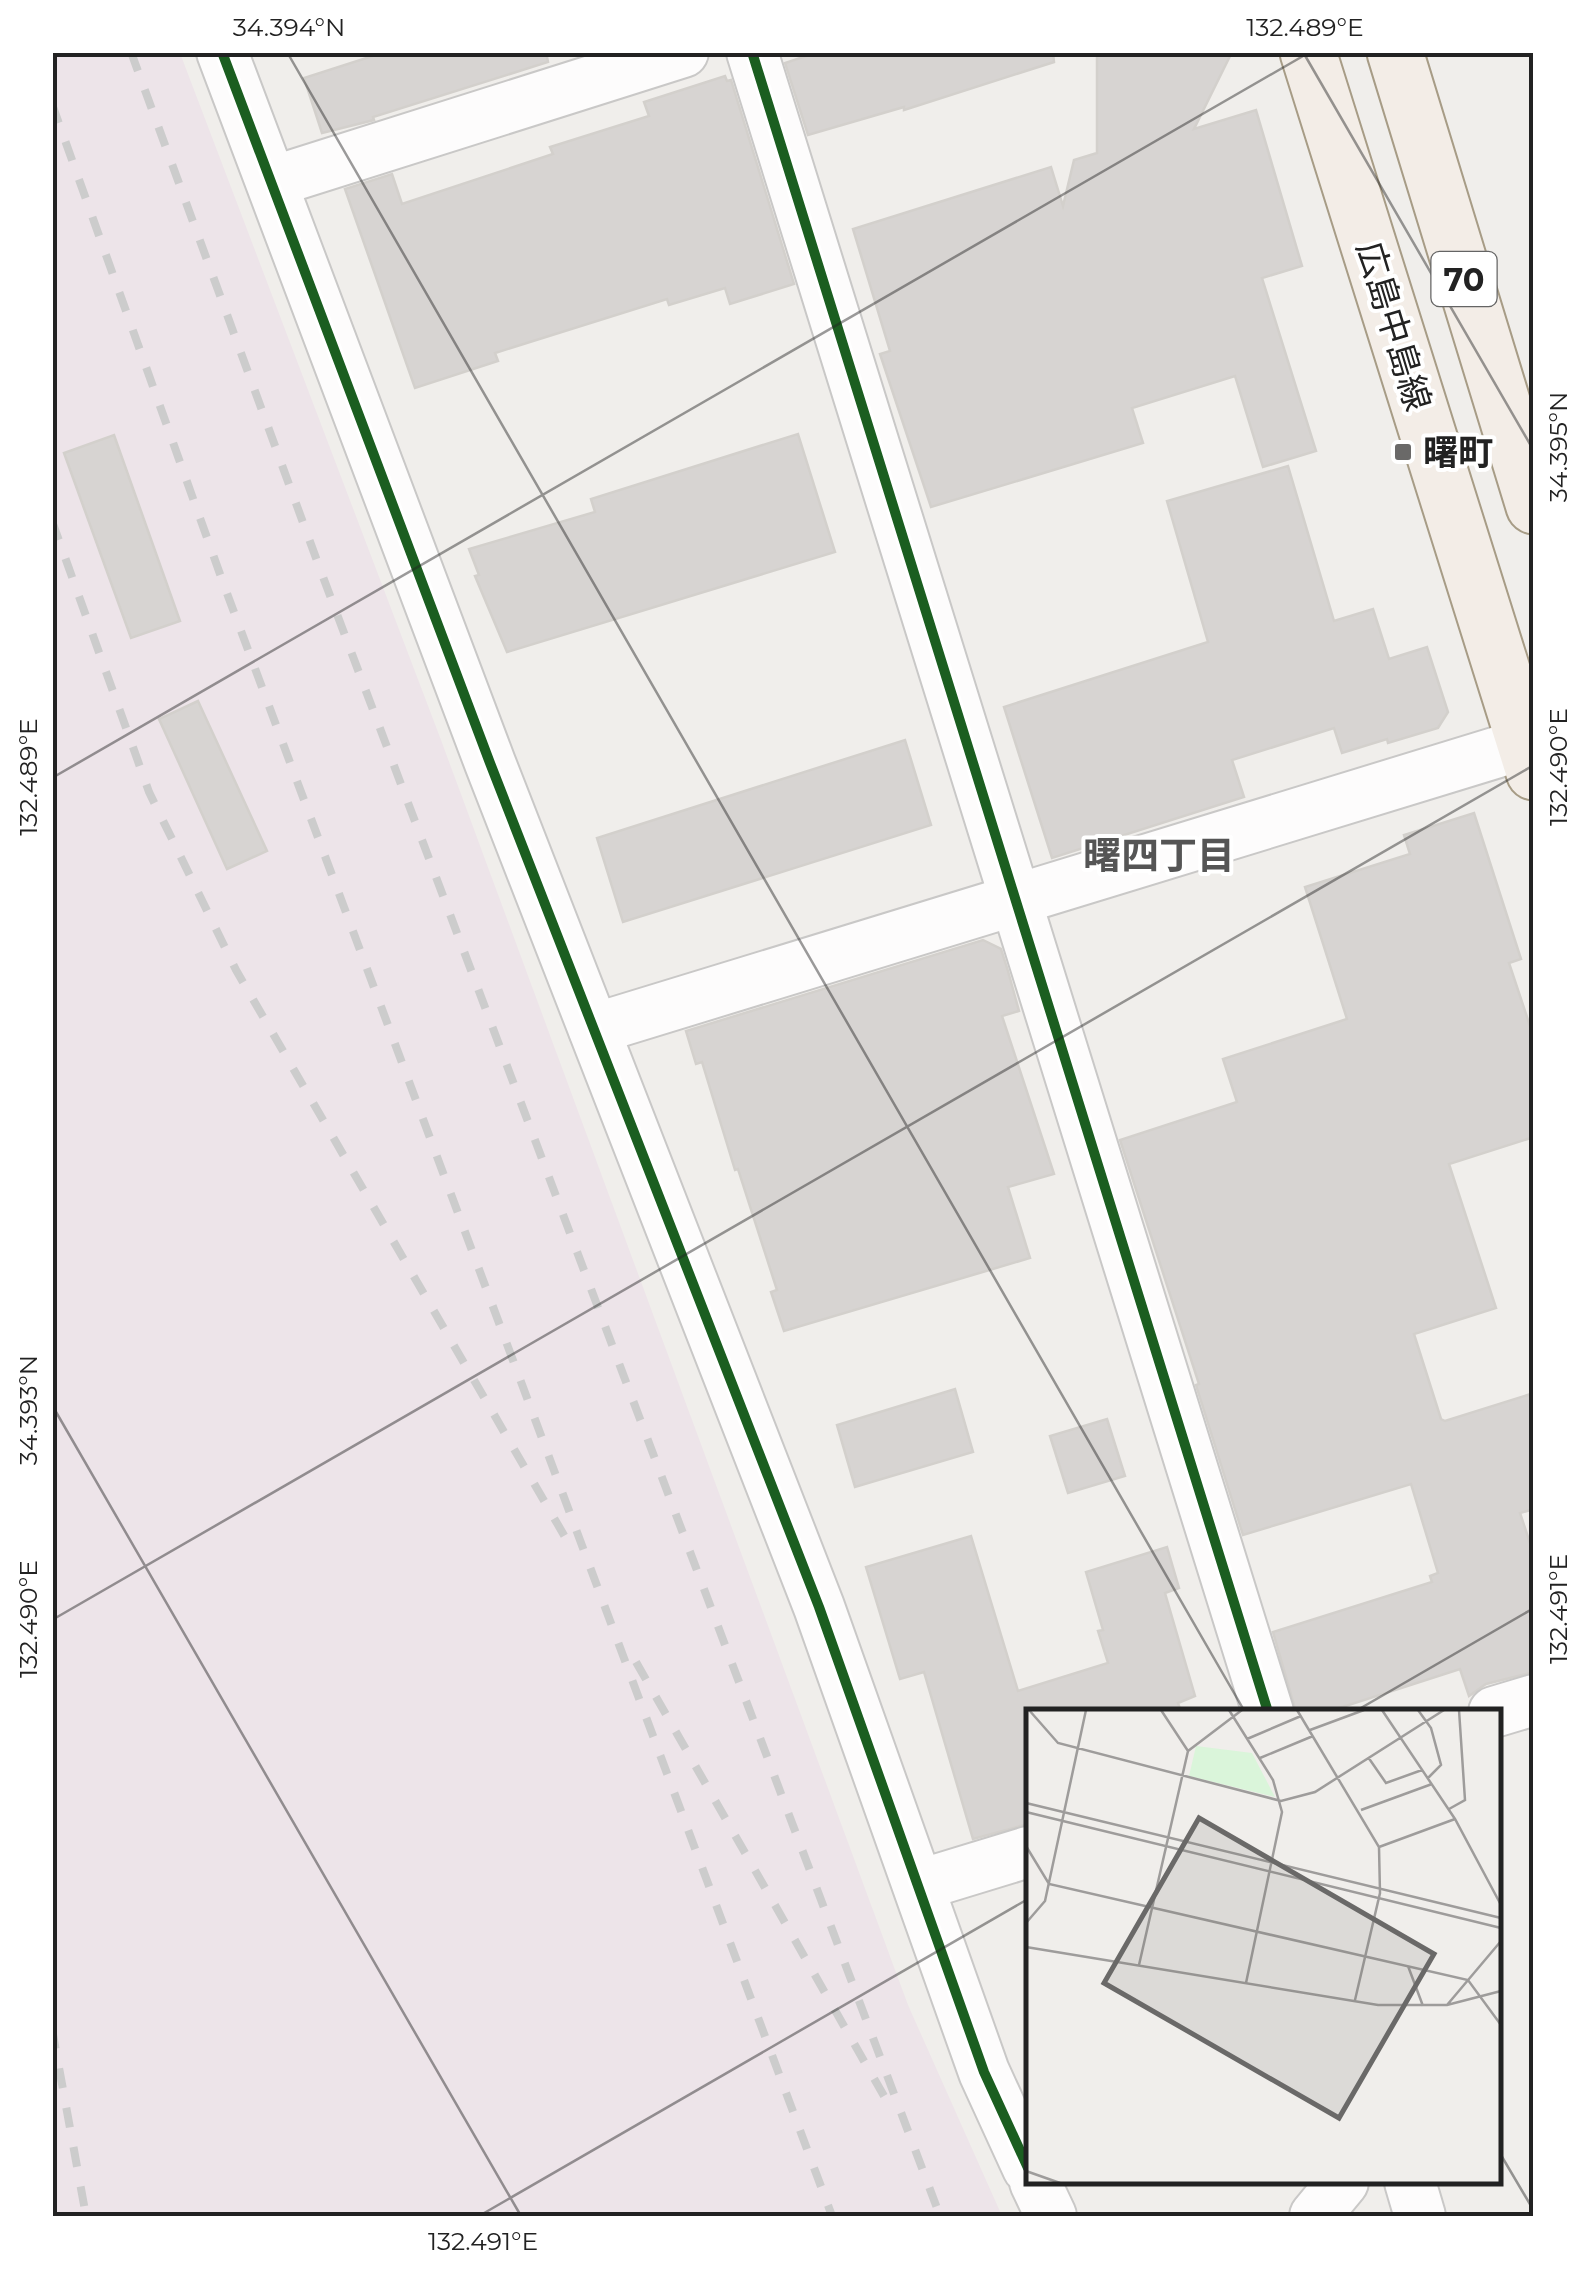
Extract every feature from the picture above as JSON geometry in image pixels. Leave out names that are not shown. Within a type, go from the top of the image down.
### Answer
[{"type":"main road","name":"広島中島線","points":[[1308,52],[1531,752]]},
{"type":"main road","name":"70","points":[[1395,52],[1534,506]]},
{"type":"street","points":[[222,52],[819,1607],[984,2072],[1026,2164]]},
{"type":"street","points":[[272,182],[683,52]]},
{"type":"street","points":[[752,52],[1267,1709]]},
{"type":"street","points":[[594,1029],[1016,900],[1531,752]]},
{"type":"street","points":[[1501,1710],[1534,1700]]},
{"type":"street","points":[[920,1885],[1026,1853]]},
{"type":"street","points":[[1036,2184],[1051,2216]]},
{"type":"street","points":[[1315,2216],[1341,2184]]},
{"type":"street","points":[[1411,2184],[1420,2216]]},
{"type":"shaded area","points":[[52,53],[180,53],[441,740],[908,2005],[1002,2216],[53,2216]]},
{"type":"building","points":[[385,52],[546,52],[548,62],[373,117],[374,120],[322,133],[304,78]]},
{"type":"building","points":[[818,52],[1053,52],[1054,62],[904,110],[808,135],[785,63]]},
{"type":"building","points":[[1097,52],[1232,52],[1194,129],[1256,110],[1302,266],[1262,278],[1316,451],[1263,467],[1235,376],[1132,408],[1143,443],[931,507],[880,354],[890,351],[853,229],[1051,167],[1063,206],[1074,160],[1097,153]]},
{"type":"building","points":[[725,76],[727,81],[731,80],[794,284],[730,304],[725,288],[669,305],[667,299],[495,353],[498,361],[415,388],[345,189],[392,174],[402,204],[553,154],[550,147],[649,116],[644,102]]},
{"type":"building","points":[[798,434],[835,552],[507,652],[475,576],[479,575],[469,549],[595,512],[591,499]]},
{"type":"building","points":[[114,435],[180,621],[131,638],[64,453]]},
{"type":"building","points":[[1288,466],[1334,621],[1373,609],[1389,659],[1427,647],[1448,712],[1438,728],[1388,743],[1387,739],[1342,753],[1334,728],[1232,760],[1244,797],[1052,858],[1004,707],[1208,642],[1167,501]]},
{"type":"building","points":[[198,701],[267,851],[227,869],[159,719]]},
{"type":"building","points":[[905,740],[931,825],[623,922],[597,838]]},
{"type":"building","points":[[1474,813],[1521,959],[1509,963],[1534,1038],[1534,1137],[1449,1164],[1496,1308],[1414,1334],[1441,1419],[1445,1421],[1534,1393],[1534,1509],[1520,1513],[1534,1555],[1534,1672],[1486,1684],[1469,1696],[1460,1669],[1336,1709],[1295,1709],[1273,1632],[1432,1582],[1430,1576],[1438,1573],[1411,1484],[1243,1535],[1120,1140],[1237,1102],[1223,1059],[1347,1019],[1305,887],[1410,854],[1404,835]]},
{"type":"building","points":[[983,940],[1001,949],[1008,971],[1019,1011],[1002,1016],[1054,1174],[1008,1187],[1030,1258],[784,1331],[771,1292],[777,1290],[738,1169],[735,1170],[702,1062],[696,1064],[686,1031]]},
{"type":"building","points":[[955,1389],[973,1452],[855,1487],[837,1425]]},
{"type":"building","points":[[1107,1419],[1125,1476],[1068,1493],[1050,1436]]},
{"type":"building","points":[[971,1536],[1018,1691],[1108,1663],[1086,1572],[1167,1547],[1179,1588],[1165,1593],[1195,1696],[1178,1703],[1180,1709],[1026,1709],[1026,1825],[973,1839],[924,1672],[900,1679],[866,1567]]},
{"type":"railway","points":[[131,52],[320,569],[940,2216]]},
{"type":"railway","points":[[52,104],[225,588],[832,2216]]},
{"type":"railway","points":[[52,521],[149,792],[236,970],[572,1549]]},
{"type":"railway","points":[[636,1662],[884,2096]]},
{"type":"railway","points":[[52,2029],[86,2216]]},
{"type":"cycle path","points":[[222,52],[490,763],[819,1607],[984,2072],[1026,2164]]},
{"type":"cycle path","points":[[752,52],[1267,1709]]},
{"type":"place","name":"曙町","points":[[1403,452]]},
{"type":"district","name":"曙四丁目","points":[[1159,855]]}]
